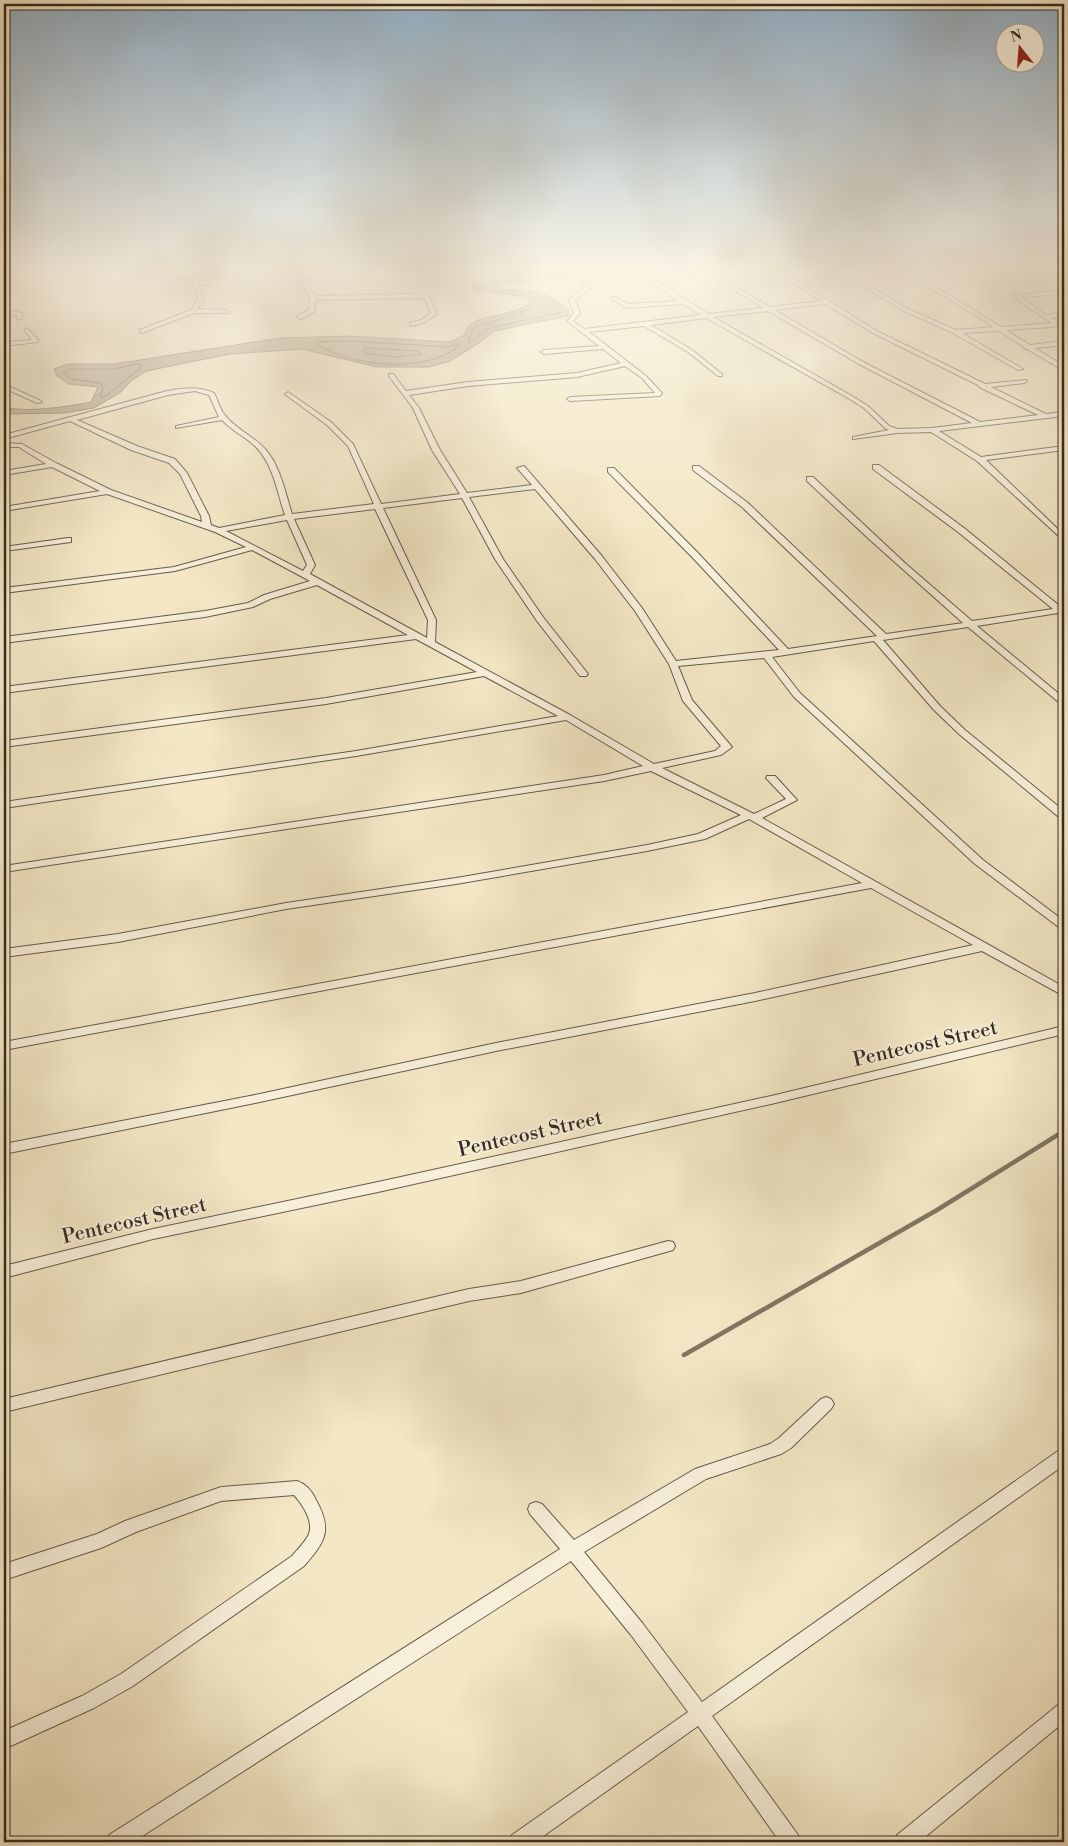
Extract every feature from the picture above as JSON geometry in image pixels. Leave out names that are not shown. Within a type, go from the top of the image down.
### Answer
[{"type":"street","points":[[570,399],[658,395],[653,385],[620,359]]},
{"type":"street","points":[[699,359],[720,375]]},
{"type":"street","points":[[784,359],[866,407],[887,426],[897,431]]},
{"type":"street","points":[[854,359],[979,424]]},
{"type":"street","points":[[929,359],[1046,417]]},
{"type":"street","points":[[1003,359],[1020,369]]},
{"type":"street","points":[[1047,359],[1064,369]]},
{"type":"street","points":[[406,393],[468,384],[576,375],[626,364]]},
{"type":"street","points":[[391,375],[406,393],[436,450],[465,496],[499,559],[527,602],[583,674]]},
{"type":"street","points":[[982,386],[1024,381]]},
{"type":"street","points":[[4,386],[39,402]]},
{"type":"street","points":[[4,437],[167,393],[200,389],[212,394],[223,418],[234,429],[264,451],[274,467],[289,517],[311,565],[305,575]]},
{"type":"street","points":[[288,394],[340,432],[351,445],[394,542],[432,620],[431,644]]},
{"type":"street","points":[[855,438],[897,431],[932,430],[1064,414]]},
{"type":"street","points":[[178,427],[223,418]]},
{"type":"street","points":[[72,420],[134,448],[172,461],[183,472],[205,516],[207,526]]},
{"type":"street","points":[[932,430],[980,459],[1064,539]]},
{"type":"street","points":[[4,445],[20,445],[53,465],[108,492],[218,530],[253,547],[486,673],[653,768],[751,816],[1064,992]]},
{"type":"street","points":[[980,459],[1064,448]]},
{"type":"street","points":[[4,474],[53,465]]},
{"type":"street","points":[[876,467],[960,530],[1063,612]]},
{"type":"street","points":[[4,869],[597,779],[718,753],[727,747],[688,702],[672,664],[639,610],[598,557],[535,487],[521,468]]},
{"type":"street","points":[[696,468],[746,504],[880,637],[937,708],[962,732],[1064,816]]},
{"type":"street","points":[[611,470],[696,555],[785,651]]},
{"type":"street","points":[[810,479],[895,560],[970,626],[1064,702]]},
{"type":"street","points":[[218,530],[289,517],[535,487]]},
{"type":"street","points":[[4,510],[108,492]]},
{"type":"street","points":[[4,549],[68,540]]},
{"type":"street","points":[[4,591],[175,569],[253,547]]},
{"type":"street","points":[[4,640],[153,623],[224,611],[250,605],[267,597],[317,582]]},
{"type":"street","points":[[672,664],[766,655],[1063,612]]},
{"type":"street","points":[[4,690],[417,636]]},
{"type":"street","points":[[766,655],[797,694],[979,862],[1064,926]]},
{"type":"street","points":[[4,744],[326,701],[486,673]]},
{"type":"street","points":[[4,805],[371,752],[567,718]]},
{"type":"street","points":[[4,953],[118,938],[286,906],[456,881],[648,848],[701,836],[792,800],[771,778]]},
{"type":"street","points":[[4,1046],[871,885]]},
{"type":"street","points":[[4,1149],[255,1099],[496,1047],[755,997],[982,947]]},
{"type":"street","name":"Pentecost Street","points":[[4,1272],[153,1234],[378,1187],[771,1100],[1064,1030]]},
{"type":"street","points":[[4,1406],[469,1296],[521,1287],[668,1246]]},
{"type":"street","points":[[116,1842],[573,1550],[701,1474],[775,1449],[786,1443],[826,1404]]},
{"type":"street","points":[[519,1842],[702,1715],[1064,1456]]},
{"type":"street","points":[[4,1572],[101,1540],[131,1526],[222,1494],[297,1488],[307,1498],[319,1524],[318,1534],[313,1544],[298,1561],[151,1664],[88,1702],[4,1740]]},
{"type":"street","points":[[536,1509],[573,1550],[702,1715],[792,1842]]},
{"type":"street","points":[[904,1842],[1064,1711]]},
{"type":"water","points":[[145,359],[205,359],[146,371],[131,381],[121,392],[94,408],[64,413],[4,414],[4,406],[34,409],[91,402],[98,387],[69,384],[57,376],[54,369],[68,364],[114,364]]},
{"type":"water","points":[[344,359],[453,359],[429,367],[376,367]]},
{"type":"waterway","points":[[684,1355],[937,1210],[1064,1131]]}]
